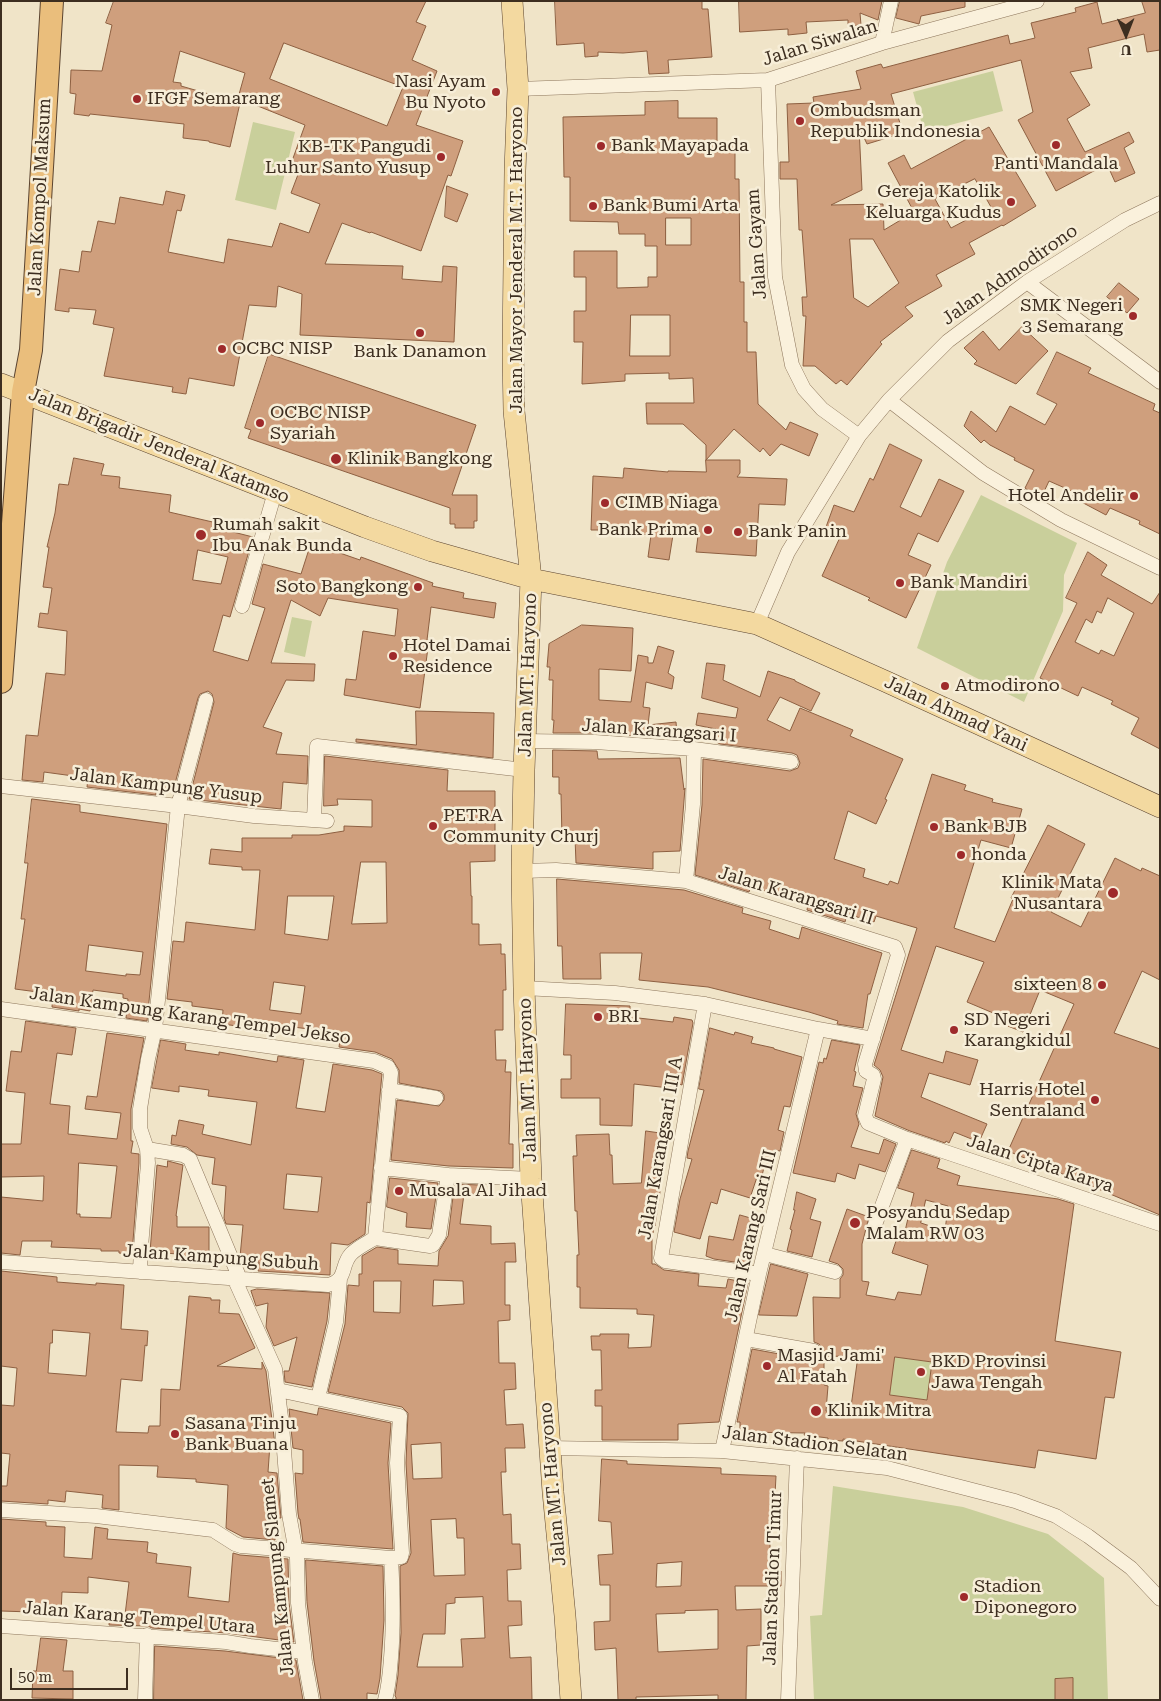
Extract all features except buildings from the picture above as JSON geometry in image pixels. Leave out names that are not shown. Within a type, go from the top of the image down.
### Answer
[{"type":"highway","name":"Jalan Kompol Maksum","points":[[1,682],[23,392],[31,350],[52,1]]},
{"type":"main road","name":"Jalan Mayor Jenderal M.T. Haryono","points":[[512,1],[518,89],[515,171],[514,411],[532,579]]},
{"type":"main road","name":"Jalan Brigadir Jenderal Katamso","points":[[1,384],[365,527],[432,551],[532,579],[754,623]]},
{"type":"main road","name":"Jalan MT. Haryono","points":[[532,579],[524,741],[522,871],[524,988],[531,1179],[550,1448],[571,1700]]},
{"type":"main road","name":"Jalan Ahmad Yani","points":[[754,623],[1160,807]]},
{"type":"street","points":[[882,43],[892,1]]},
{"type":"street","name":"Jalan Siwalan","points":[[518,89],[768,80],[882,43],[1037,1]]},
{"type":"street","name":"Jalan Gayam","points":[[768,80],[775,277],[792,365],[804,389],[822,409],[859,436]]},
{"type":"street","name":"Jalan Admodirono","points":[[754,623],[788,552],[859,436],[889,400],[948,341],[1027,282],[1124,220],[1160,203]]},
{"type":"street","points":[[1027,282],[1160,382]]},
{"type":"street","points":[[889,400],[983,473],[1061,520],[1160,568]]},
{"type":"street","points":[[242,606],[275,492]]},
{"type":"street","points":[[140,1272],[148,1163],[147,1149],[140,1128],[140,1109],[155,1029],[178,806],[206,700]]},
{"type":"street","name":"Jalan Karangsari I","points":[[524,741],[595,742],[694,749],[790,762]]},
{"type":"street","name":"Jalan Kampung Yusup","points":[[1,786],[254,816],[320,820],[317,746],[524,770]]},
{"type":"street","points":[[686,881],[693,804],[694,749]]},
{"type":"street","name":"Jalan Karangsari II","points":[[522,871],[556,870],[686,881],[895,947],[898,955],[873,1039]]},
{"type":"street","points":[[524,988],[615,993],[705,1004],[873,1039]]},
{"type":"street","name":"Jalan Karangsari III A","points":[[705,1004],[661,1258],[665,1261],[759,1274]]},
{"type":"street","name":"Jalan Kampung Karang Tempel Jekso","points":[[1,1009],[374,1061],[388,1066],[391,1073],[389,1090]]},
{"type":"street","name":"Jalan Karang Sari III","points":[[722,1451],[759,1274],[818,1029]]},
{"type":"street","name":"Jalan Cipta Karya","points":[[873,1039],[865,1068],[866,1071],[873,1075],[874,1079],[865,1120],[872,1126],[1160,1224]]},
{"type":"street","points":[[436,1098],[389,1090],[375,1238],[433,1245],[439,1235],[448,1175]]},
{"type":"street","points":[[873,1230],[908,1139]]},
{"type":"street","name":"Jalan Kampung Slamet","points":[[147,1149],[183,1155],[190,1159],[275,1369],[282,1425],[289,1514],[295,1550],[298,1603],[312,1700]]},
{"type":"street","points":[[382,1168],[448,1175],[531,1179]]},
{"type":"street","name":"Jalan Kampung Subuh","points":[[1,1262],[328,1284],[340,1279],[345,1264],[351,1255],[375,1238]]},
{"type":"street","points":[[765,1254],[835,1272]]},
{"type":"street","points":[[318,1398],[336,1322],[340,1279]]},
{"type":"street","points":[[746,1339],[814,1351]]},
{"type":"street","points":[[1,1510],[96,1516],[213,1530],[235,1544],[391,1558],[401,1557],[398,1463],[400,1416],[278,1390]]},
{"type":"street","name":"Jalan Stadion Selatan","points":[[550,1448],[722,1451],[887,1468],[1014,1501],[1056,1516],[1088,1536],[1131,1568],[1160,1599]]},
{"type":"street","name":"Jalan Stadion Timur","points":[[788,1700],[797,1458]]},
{"type":"street","points":[[385,1700],[388,1690],[394,1627],[391,1558]]},
{"type":"street","name":"Jalan Karang Tempel Utara","points":[[1,1626],[147,1635],[226,1642],[304,1652]]},
{"type":"street","points":[[145,1700],[147,1635]]},
{"type":"green space","points":[[993,71],[1003,111],[924,132],[913,92]]},
{"type":"green space","points":[[253,122],[295,132],[276,210],[235,200]]},
{"type":"green space","points":[[981,495],[1077,543],[1064,575],[1063,611],[1024,702],[917,648],[947,562]]},
{"type":"green space","points":[[292,617],[312,621],[305,657],[284,652]]},
{"type":"green space","points":[[895,1357],[932,1362],[927,1400],[890,1395]]},
{"type":"green space","name":"Stadion Diponegoro","points":[[833,1486],[963,1507],[1048,1534],[1104,1578],[1108,1700],[814,1700],[810,1616],[822,1615]]},
{"type":"place","name":"Nasi Ayam Bu Nyoto","points":[[496,92]]},
{"type":"place","name":"IFGF Semarang","points":[[137,99]]},
{"type":"place","name":"Ombudsman Republik Indonesia","points":[[800,121]]},
{"type":"place","name":"Panti Mandala","points":[[1056,145]]},
{"type":"place","name":"Bank Mayapada","points":[[601,146]]},
{"type":"place","name":"KB-TK Pangudi Luhur Santo Yusup","points":[[441,157]]},
{"type":"place","name":"Gereja Katolik Keluarga Kudus","points":[[1011,202]]},
{"type":"place","name":"Bank Bumi Arta","points":[[593,206]]},
{"type":"place","name":"SMK Negeri 3 Semarang","points":[[1133,316]]},
{"type":"place","name":"Bank Danamon","points":[[420,333]]},
{"type":"place","name":"OCBC NISP","points":[[222,349]]},
{"type":"place","name":"OCBC NISP Syariah","points":[[260,423]]},
{"type":"place","name":"Klinik Bangkong","points":[[336,459]]},
{"type":"place","name":"Hotel Andelir","points":[[1134,496]]},
{"type":"place","name":"CIMB Niaga","points":[[605,503]]},
{"type":"place","name":"Bank Prima","points":[[708,530]]},
{"type":"place","name":"Bank Panin","points":[[738,532]]},
{"type":"place","name":"Rumah sakit Ibu Anak Bunda","points":[[201,535]]},
{"type":"place","name":"Bank Mandiri","points":[[900,583]]},
{"type":"place","name":"Soto Bangkong","points":[[418,587]]},
{"type":"place","name":"Hotel Damai Residence","points":[[393,656]]},
{"type":"place","name":"Atmodirono","points":[[945,686]]},
{"type":"place","name":"PETRA Community Churj","points":[[433,826]]},
{"type":"place","name":"Bank BJB","points":[[934,827]]},
{"type":"place","name":"honda","points":[[961,855]]},
{"type":"place","name":"Klinik Mata Nusantara","points":[[1113,893]]},
{"type":"place","name":"sixteen 8","points":[[1102,985]]},
{"type":"place","name":"BRI","points":[[598,1017]]},
{"type":"place","name":"SD Negeri Karangkidul","points":[[954,1030]]},
{"type":"place","name":"Harris Hotel Sentraland","points":[[1095,1100]]},
{"type":"place","name":"Musala Al Jihad","points":[[399,1191]]},
{"type":"place","name":"Posyandu Sedap Malam RW 03","points":[[855,1223]]},
{"type":"place","name":"Masjid Jami' Al Fatah","points":[[767,1366]]},
{"type":"place","name":"BKD Provinsi Jawa Tengah","points":[[921,1372]]},
{"type":"place","name":"Klinik Mitra","points":[[816,1411]]},
{"type":"place","name":"Sasana Tinju Bank Buana","points":[[175,1434]]},
{"type":"place","name":"Stadion Diponegoro","points":[[964,1597]]}]
